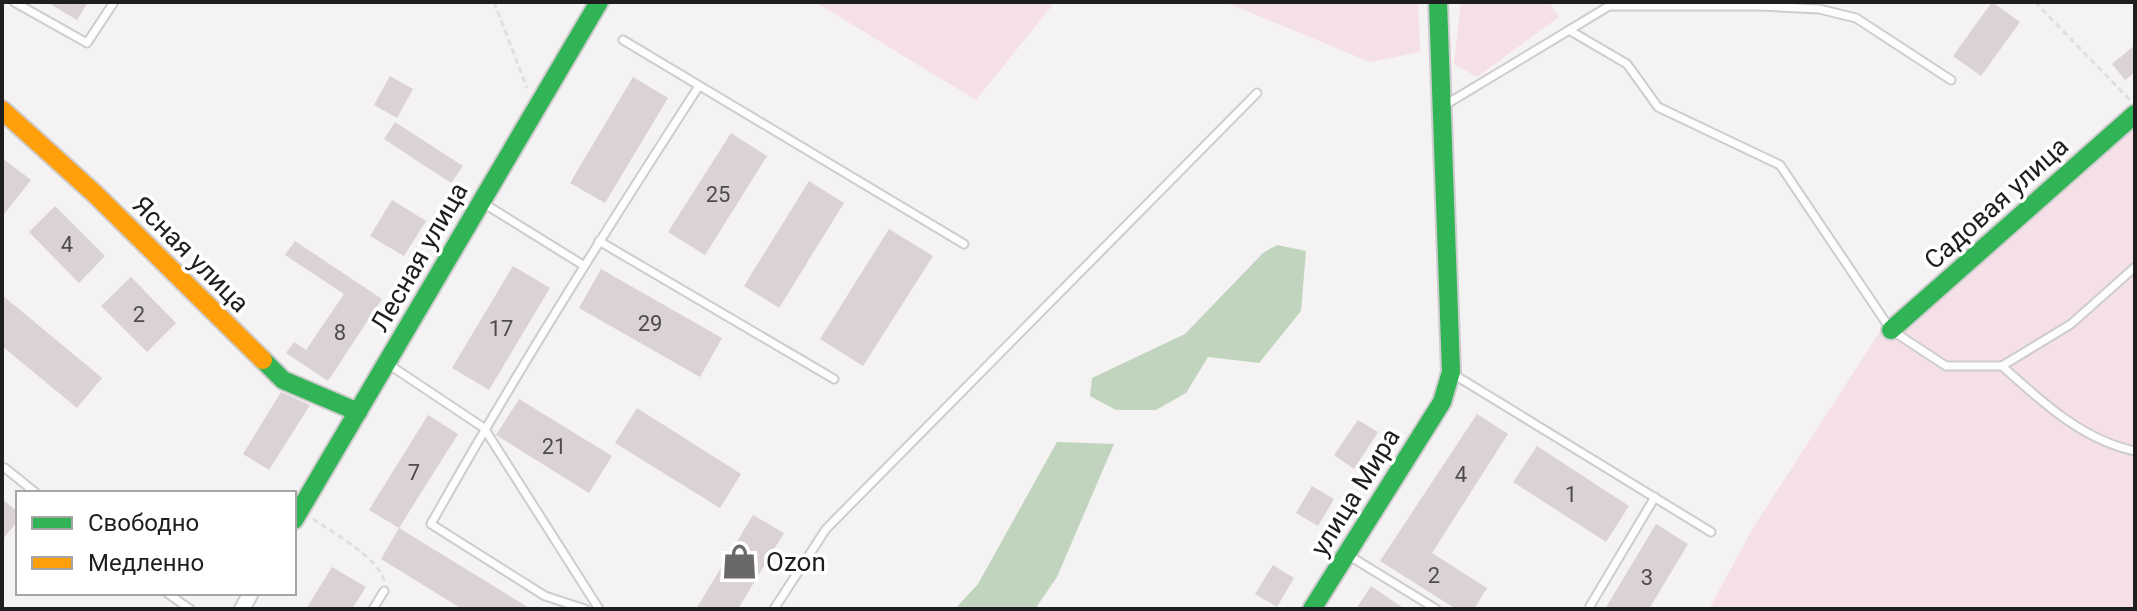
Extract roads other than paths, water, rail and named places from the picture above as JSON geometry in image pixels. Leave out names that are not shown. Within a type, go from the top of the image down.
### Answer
[{"type":"street","name":"Лесная улица","points":[[297,515],[599,2]]},
{"type":"street","name":"улица Мира","points":[[1312,609],[1442,402],[1451,372],[1438,2]]},
{"type":"street","name":"Ясная улица","points":[[2,110],[95,194],[283,380],[358,412]]},
{"type":"street","name":"Садовая улица","points":[[1891,330],[2135,114]]},
{"type":"lane","points":[[14,2],[87,43],[114,2]]},
{"type":"lane","points":[[1443,106],[1609,6],[1764,4],[1819,9],[1856,18],[1951,80]]},
{"type":"lane","points":[[1569,30],[1627,64],[1658,107],[1780,165],[1891,330],[1946,366],[2002,366],[2071,324],[2135,267]]},
{"type":"lane","points":[[623,40],[964,244]]},
{"type":"lane","points":[[585,609],[545,596],[431,524],[484,428],[583,265],[699,86]]},
{"type":"lane","points":[[774,609],[826,529],[1257,93]]},
{"type":"lane","points":[[481,202],[583,265]]},
{"type":"lane","points":[[599,241],[834,379]]},
{"type":"lane","points":[[387,363],[484,428],[599,609]]},
{"type":"lane","points":[[2002,366],[2055,413],[2111,446],[2135,451]]},
{"type":"lane","points":[[1451,372],[1711,532]]},
{"type":"lane","points":[[5,468],[34,491]]},
{"type":"lane","points":[[1590,606],[1655,497]]},
{"type":"lane","points":[[1347,554],[1436,609]]},
{"type":"lane","points":[[373,609],[384,591]]},
{"type":"lane","points":[[170,595],[190,609]]},
{"type":"place","name":"Ozon","points":[[740,562]]}]
